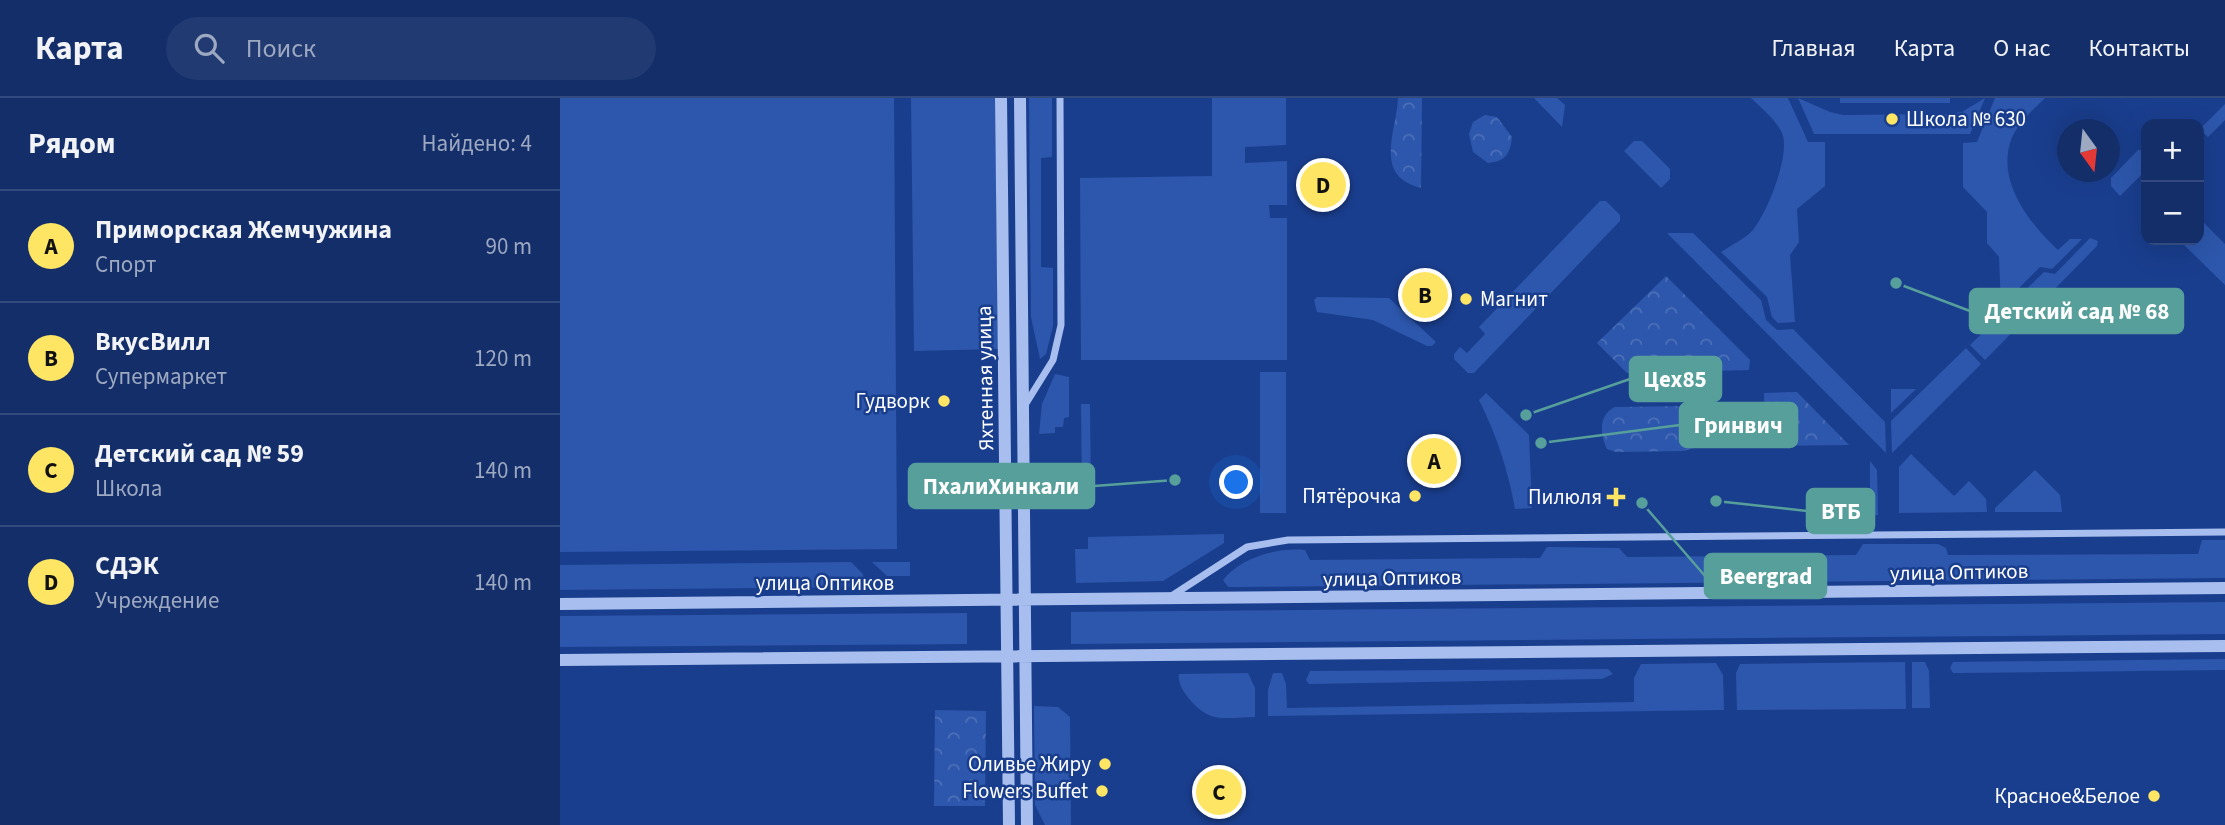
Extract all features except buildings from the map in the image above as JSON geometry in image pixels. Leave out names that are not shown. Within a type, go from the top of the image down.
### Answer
[{"type":"street","name":"Яхтенная улица","points":[[1001,98],[1009,825]]},
{"type":"street","name":"Яхтенная улица","points":[[1020,98],[1029,821]]},
{"type":"street","points":[[1023,409],[1053,360],[1061,325],[1060,98]]},
{"type":"street","points":[[1166,600],[1247,547],[1289,540],[2225,531]]},
{"type":"street","name":"улица Оптиков","points":[[560,604],[2225,588]]},
{"type":"street","points":[[560,660],[2225,646]]},
{"type":"green space","points":[[560,98],[894,98],[897,549],[560,552]]},
{"type":"green space","points":[[911,98],[995,98],[998,349],[914,351]]},
{"type":"green space","points":[[1029,98],[1052,98],[1052,157],[1041,158],[1041,267],[1053,268],[1053,326],[1046,354],[1040,359],[1031,317]]},
{"type":"green space","points":[[1212,98],[1286,98],[1286,145],[1245,147],[1245,163],[1287,161],[1287,205],[1269,205],[1270,218],[1287,218],[1287,360],[1081,360],[1080,178],[1212,176]]},
{"type":"green space","points":[[1398,98],[1422,98],[1421,188],[1406,182],[1397,174],[1392,163],[1392,138]]},
{"type":"green space","points":[[1534,98],[1557,98],[1565,105],[1562,127]]},
{"type":"green space","points":[[1751,98],[1788,98],[1808,142],[1825,142],[1825,186],[1797,209],[1799,242],[1790,255],[1795,322],[1778,323],[1772,317],[1767,297],[1721,252],[1746,236],[1759,222],[1776,185],[1783,158],[1781,131]]},
{"type":"green space","points":[[1798,98],[1843,115],[1947,114],[1962,112],[1985,98],[1970,134],[1814,134]]},
{"type":"green space","points":[[1840,98],[1950,98],[1950,103],[1840,103]]},
{"type":"green space","points":[[1995,98],[2045,98],[2021,123],[2011,140],[2008,171],[2012,187],[2027,215],[2058,250],[2070,239],[2082,239],[2052,269],[2040,267],[2001,306],[1999,257],[1987,243],[1987,212],[1963,187],[1963,143],[1977,142]]},
{"type":"green space","points":[[2225,104],[2225,120],[2208,137],[2204,133],[2204,125]]},
{"type":"green space","points":[[1485,115],[1497,117],[1512,137],[1506,156],[1499,161],[1488,163],[1473,152],[1469,134],[1473,122]]},
{"type":"green space","points":[[1634,141],[1642,141],[1670,169],[1670,179],[1661,188],[1624,151]]},
{"type":"green space","points":[[2141,150],[2141,175],[2120,196],[2111,186],[2111,182],[2120,182],[2120,169]]},
{"type":"green space","points":[[1600,201],[1606,201],[1620,215],[1620,221],[1474,373],[1468,373],[1454,359],[1454,354],[1460,347],[1467,353],[1485,334],[1479,327]]},
{"type":"green space","points":[[2204,223],[2225,244],[2225,285],[2184,245],[2204,245]]},
{"type":"green space","points":[[1667,233],[1693,233],[1761,300],[1766,320],[1777,330],[1793,329],[1885,422],[1886,453]]},
{"type":"green space","points":[[2090,238],[2098,241],[2097,246],[1985,360],[1970,345],[2044,272],[2055,274]]},
{"type":"green space","points":[[1666,276],[1750,360],[1749,370],[1627,373],[1597,343]]},
{"type":"green space","points":[[1317,297],[1389,298],[1436,342],[1427,346],[1373,320],[1317,312],[1314,300]]},
{"type":"green space","points":[[1966,348],[1981,364],[1892,453],[1891,421]]},
{"type":"green space","points":[[1260,372],[1286,372],[1286,513],[1260,513]]},
{"type":"green space","points":[[1055,374],[1069,377],[1069,417],[1064,418],[1063,427],[1055,427],[1055,433],[1039,434],[1042,404]]},
{"type":"green space","points":[[1891,389],[1916,389],[1891,413]]},
{"type":"green space","points":[[1797,392],[1849,445],[1765,446],[1764,393]]},
{"type":"green space","points":[[1486,393],[1529,435],[1532,508],[1515,509],[1501,453],[1479,400]]},
{"type":"green space","points":[[1081,404],[1090,404],[1091,499],[1082,499]]},
{"type":"green space","points":[[1687,406],[1695,410],[1698,420],[1694,448],[1683,451],[1616,452],[1607,449],[1603,438],[1603,420],[1615,407]]},
{"type":"green space","points":[[1911,454],[1954,496],[1969,481],[1986,499],[1987,512],[1899,513],[1899,467]]},
{"type":"green space","points":[[1870,461],[1877,470],[1878,515],[1870,515]]},
{"type":"green space","points":[[2035,470],[2060,495],[2062,512],[1995,512],[1995,508]]},
{"type":"green space","points":[[1224,534],[1224,543],[1163,581],[1076,583],[1075,549],[1088,549],[1088,537]]},
{"type":"green space","points":[[2202,540],[2225,540],[2225,578],[1237,587],[1228,587],[1223,580],[1249,560],[1283,550],[1305,550],[1310,560],[1540,558],[1547,547],[1619,548],[1627,557],[1856,555],[1863,544],[1938,544],[1946,548],[1948,555],[2198,554]]},
{"type":"green space","points":[[851,562],[863,574],[864,587],[560,590],[560,565]]},
{"type":"green space","points":[[872,562],[910,562],[910,576],[887,576]]},
{"type":"green space","points":[[2225,602],[2225,634],[1071,644],[1071,612]]},
{"type":"green space","points":[[967,613],[967,644],[560,647],[560,616]]},
{"type":"green space","points":[[2225,659],[2225,670],[1953,673],[1950,668],[1953,662]]},
{"type":"green space","points":[[1905,662],[1906,709],[1737,710],[1736,673],[1740,664]]},
{"type":"green space","points":[[1912,662],[1925,662],[1929,671],[1930,708],[1912,708]]},
{"type":"green space","points":[[1716,663],[1723,675],[1724,710],[1268,716],[1268,690],[1273,673],[1282,673],[1286,684],[1287,708],[1634,702],[1634,678],[1641,664]]},
{"type":"green space","points":[[1608,669],[1613,674],[1602,679],[1309,684],[1306,680],[1310,671]]},
{"type":"green space","points":[[1248,673],[1255,688],[1255,717],[1211,716],[1194,704],[1179,680],[1179,674]]},
{"type":"green space","points":[[1034,706],[1058,707],[1070,717],[1071,825],[1045,825],[1035,805]]},
{"type":"green space","points":[[935,710],[986,711],[985,806],[934,806]]},
{"type":"place","name":"Школа № 630","points":[[1892,119]]},
{"type":"place","name":"СДЭК","points":[[1323,185]]},
{"type":"place","name":"Детский сад № 68","points":[[1896,283]]},
{"type":"place","name":"ВкусВилл","points":[[1425,295]]},
{"type":"place","name":"Магнит","points":[[1466,299]]},
{"type":"place","name":"Гудворк","points":[[944,401]]},
{"type":"place","name":"Цех85","points":[[1526,415]]},
{"type":"place","name":"Гринвич","points":[[1541,443]]},
{"type":"place","name":"Приморская Жемчужина","points":[[1434,461]]},
{"type":"place","name":"ПхалиХинкали","points":[[1175,480]]},
{"type":"place","name":"Пятёрочка","points":[[1415,496]]},
{"type":"place","name":"Пилюля","points":[[1616,497]]},
{"type":"place","name":"ВТБ","points":[[1716,501]]},
{"type":"place","name":"Beergrad","points":[[1642,503]]},
{"type":"place","name":"Оливье Жиру","points":[[1105,764]]},
{"type":"place","name":"Flowers Buffet","points":[[1102,791]]},
{"type":"place","name":"Детский сад № 59","points":[[1219,792]]},
{"type":"place","name":"Красное&Белое","points":[[2154,796]]}]
